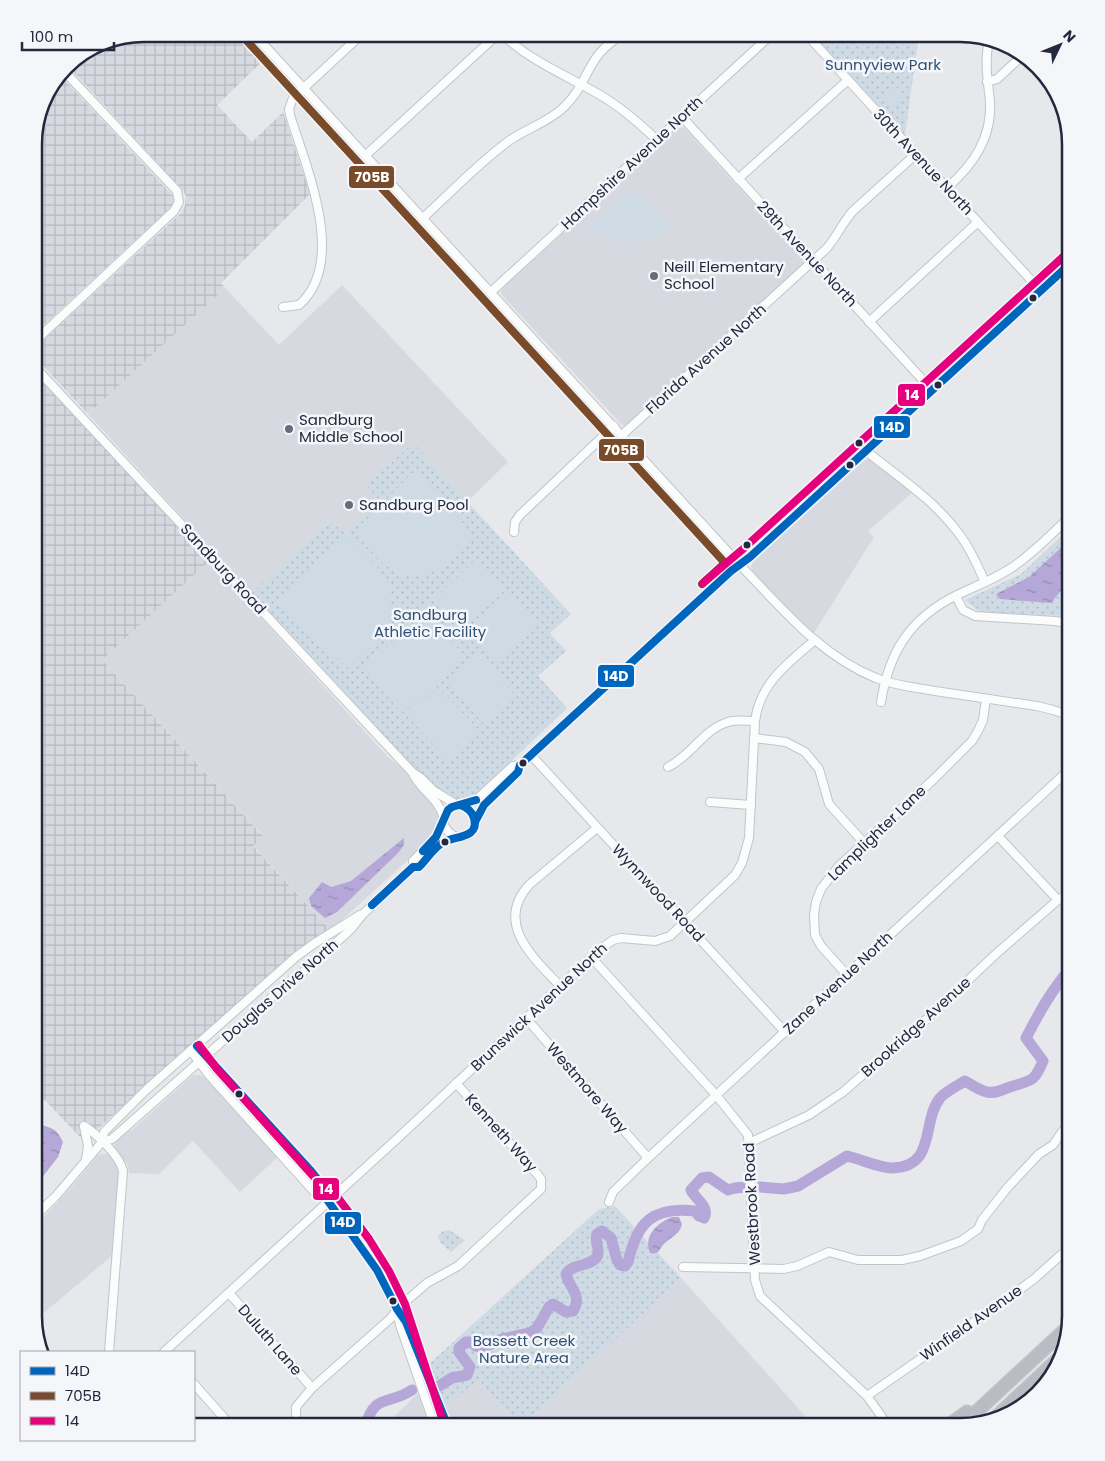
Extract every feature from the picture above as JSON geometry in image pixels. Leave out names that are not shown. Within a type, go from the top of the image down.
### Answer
[{"type":"highway","points":[[970,1418],[1061,1333]]},
{"type":"highway","points":[[1004,1409],[1048,1368]]},
{"type":"highway","points":[[1010,1405],[1018,1396]]},
{"type":"highway","points":[[957,1418],[987,1402]]},
{"type":"street","points":[[261,42],[739,564],[815,640],[848,664],[885,681],[1062,713]]},
{"type":"street","points":[[283,307],[299,305],[312,290],[322,254],[317,203],[289,109],[293,98],[353,42]]},
{"type":"street","points":[[366,156],[489,42]]},
{"type":"street","points":[[512,42],[524,53],[616,105],[632,116],[657,140]]},
{"type":"street","points":[[423,218],[504,144],[560,111],[571,100],[598,53],[609,43]]},
{"type":"street","name":"Hampshire Avenue North","points":[[491,292],[763,43]]},
{"type":"street","name":"30th Avenue North","points":[[814,43],[1041,291]]},
{"type":"street","points":[[947,188],[968,167],[976,156],[985,137],[990,110],[986,57],[988,46]]},
{"type":"street","points":[[987,82],[997,79],[1018,60]]},
{"type":"street","points":[[43,334],[174,211],[179,202],[176,191],[69,76]]},
{"type":"street","points":[[738,179],[848,80]]},
{"type":"street","name":"29th Avenue North","points":[[682,117],[932,390]]},
{"type":"street","name":"Florida Avenue North","points":[[622,435],[813,261],[833,241],[853,211],[916,154]]},
{"type":"street","points":[[869,322],[978,222]]},
{"type":"street","name":"Douglas Drive North","points":[[102,1142],[112,1139],[288,983],[308,968],[350,930],[364,913],[413,868],[419,867],[445,841],[470,833],[484,804],[518,772],[520,765],[1062,271]]},
{"type":"street","name":"Sandburg Road","points":[[43,375],[412,772],[434,791],[458,805]]},
{"type":"street","points":[[514,532],[515,522],[520,515],[614,426]]},
{"type":"street","points":[[866,450],[930,501],[947,519],[962,538],[985,582]]},
{"type":"street","points":[[881,702],[885,681],[894,655],[914,626],[931,611],[1017,564],[1062,524]]},
{"type":"street","points":[[956,596],[963,610],[975,616],[1062,622]]},
{"type":"street","name":"Brunswick Avenue North","points":[[165,1351],[605,944],[621,938],[647,941],[670,936],[726,885],[742,864],[749,838],[755,721],[759,702],[768,685],[815,640]]},
{"type":"street","name":"Lamplighter Lane","points":[[847,975],[818,941],[814,929],[814,915],[819,895],[829,877],[972,742],[983,720],[986,699]]},
{"type":"street","points":[[668,767],[681,760],[710,732],[723,724],[736,721],[755,721]]},
{"type":"street","points":[[754,738],[786,742],[805,752],[819,769],[829,804],[864,843]]},
{"type":"street","name":"Wynnwood Road","points":[[531,755],[785,1032]]},
{"type":"street","name":"Douglas Drive North","points":[[413,868],[413,861],[436,837],[448,810],[458,805],[475,801],[512,766],[520,765]]},
{"type":"street","name":"Sandburg Road","points":[[412,772],[417,782],[438,804],[443,820]]},
{"type":"street","name":"Zane Avenue North","points":[[609,1202],[613,1192],[648,1158],[1062,776]]},
{"type":"street","points":[[710,802],[751,805]]},
{"type":"street","points":[[458,805],[471,810],[475,822]]},
{"type":"street","points":[[443,820],[446,830],[458,837]]},
{"type":"street","points":[[560,986],[525,948],[515,921],[516,910],[520,897],[530,884],[597,828]]},
{"type":"street","points":[[998,836],[1058,900]]},
{"type":"street","name":"Brookridge Avenue","points":[[749,1143],[809,1114],[843,1092],[928,1018],[997,953],[1062,898]]},
{"type":"street","name":"Douglas Drive North","points":[[42,1209],[102,1142],[104,1132],[145,1091],[301,953],[364,913]]},
{"type":"street","name":"Westbrook Road","points":[[591,957],[716,1095],[748,1135],[757,1288],[766,1303],[867,1396],[883,1418]]},
{"type":"street","name":"Westmore Way","points":[[526,1018],[648,1158]]},
{"type":"street","points":[[194,1049],[206,1056],[311,1171],[326,1190],[328,1201],[376,1270],[406,1322],[444,1418]]},
{"type":"street","points":[[194,1049],[199,1061],[209,1075],[318,1196],[328,1201]]},
{"type":"street","name":"Kenneth Way","points":[[397,1309],[431,1280],[458,1266],[538,1193],[542,1185],[538,1175],[456,1083]]},
{"type":"street","points":[[84,1162],[88,1146],[84,1126],[120,1162],[124,1171],[109,1351]]},
{"type":"street","points":[[683,1267],[784,1269],[797,1266],[829,1252],[858,1260],[902,1260],[920,1256],[961,1241],[978,1229],[982,1220],[1008,1187],[1039,1154],[1053,1145],[1062,1134]]},
{"type":"street","name":"Winfield Avenue","points":[[867,1396],[1018,1291],[1062,1254]]},
{"type":"street","name":"Duluth Lane","points":[[229,1293],[312,1388]]},
{"type":"street","points":[[296,1415],[296,1407],[312,1388],[391,1318],[397,1309]]},
{"type":"street","points":[[397,1309],[400,1325],[432,1418]]},
{"type":"street","points":[[195,1385],[224,1418]]},
{"type":"shaded area","points":[[251,42],[266,58],[217,105],[252,142],[283,112],[310,194],[221,283],[225,288],[88,414],[43,365],[43,341],[181,213],[185,206],[186,196],[182,189],[73,72],[93,56],[105,50],[131,43]]},
{"type":"shaded area","points":[[65,81],[173,196],[173,205],[43,326],[44,125],[53,99]]},
{"type":"shaded area","name":"Neill Elementary School","points":[[677,128],[684,128],[804,258],[805,264],[630,424],[625,426],[621,424],[502,295],[501,291]]},
{"type":"shaded area","name":"Sandburg Middle School","points":[[342,285],[508,462],[467,502],[413,443],[367,485],[381,501],[346,533],[329,521],[252,593],[88,414],[225,288],[279,345]]},
{"type":"shaded area","points":[[43,380],[209,561],[102,660],[263,836],[253,846],[329,929],[300,948],[84,1141],[42,1098]]},
{"type":"shaded area","points":[[871,459],[914,491],[868,531],[874,537],[814,633],[786,607],[751,567],[753,562],[865,460]]},
{"type":"shaded area","points":[[209,561],[388,757],[402,768],[438,807],[439,815],[435,828],[422,847],[342,920],[329,929],[253,845],[263,835],[102,660]]},
{"type":"shaded area","points":[[193,1075],[206,1077],[279,1156],[240,1192],[193,1141],[159,1174],[129,1173],[128,1165],[114,1150],[115,1139],[133,1129]]},
{"type":"shaded area","points":[[109,1154],[120,1170],[113,1255],[42,1314],[42,1218],[98,1155]]},
{"type":"shaded area","points":[[681,1278],[807,1418],[531,1418]]},
{"type":"shaded area","points":[[478,1379],[515,1418],[446,1418],[442,1409]]},
{"type":"shaded area","points":[[418,1393],[427,1418],[393,1418]]},
{"type":"green space","name":"Sunnyview Park","points":[[819,43],[918,43],[905,135]]},
{"type":"green space","points":[[897,87],[905,96],[892,108],[884,99]]},
{"type":"green space","points":[[630,193],[638,193],[671,226],[660,233],[630,242],[611,239],[588,230]]},
{"type":"green space","name":"Sandburg Athletic Facility","points":[[413,443],[571,614],[550,633],[566,651],[538,676],[567,708],[476,795],[456,800],[442,794],[425,779],[252,593],[329,521],[346,533],[380,501],[366,485]]},
{"type":"green space","points":[[412,473],[423,474],[474,537],[442,567],[423,576],[404,575],[383,564],[354,532]]},
{"type":"green space","points":[[1062,535],[1062,616],[980,612],[965,600],[1021,574]]},
{"type":"green space","points":[[348,536],[380,570],[390,589],[391,612],[381,636],[348,668],[280,606],[281,595]]},
{"type":"green space","points":[[477,558],[506,589],[463,630],[434,600]]},
{"type":"green space","points":[[508,591],[537,621],[495,662],[465,632]]},
{"type":"green space","points":[[426,612],[465,656],[402,713],[363,669]]},
{"type":"green space","points":[[476,653],[516,696],[485,725],[445,682]]},
{"type":"green space","points":[[438,687],[479,730],[448,760],[407,716]]},
{"type":"green space","name":"Bassett Creek Nature Area","points":[[615,1206],[681,1278],[531,1418],[514,1418],[478,1380],[442,1409],[427,1366],[599,1209]]},
{"type":"green space","points":[[449,1230],[465,1240],[451,1252],[440,1242],[438,1236],[443,1231]]},
{"type":"water","points":[[1062,547],[1062,589],[1051,603],[1000,599],[996,594],[1029,577]]},
{"type":"water","points":[[404,838],[404,845],[398,853],[337,912],[325,918],[311,906],[309,898],[322,882],[331,887],[351,881]]},
{"type":"water","points":[[42,1125],[53,1129],[60,1136],[63,1142],[58,1157],[42,1178]]},
{"type":"water","points":[[672,1217],[679,1217],[682,1224],[681,1228],[658,1252],[650,1253],[648,1241],[653,1231],[661,1223]]},
{"type":"waterway","points":[[760,1187],[784,1189],[798,1186],[847,1156],[887,1168],[906,1166],[916,1160],[926,1142],[934,1108],[940,1098],[948,1091],[965,1081],[987,1092],[1000,1091],[1025,1082],[1035,1076],[1043,1061],[1026,1038],[1041,1010],[1062,979]]},
{"type":"waterway","points":[[439,1386],[452,1378],[467,1375],[470,1367],[459,1352],[459,1348],[466,1342],[471,1342],[482,1348],[502,1339],[530,1333],[537,1328],[549,1307],[553,1304],[566,1312],[573,1311],[577,1300],[566,1274],[573,1268],[590,1262],[597,1257],[597,1234],[602,1231],[611,1238],[617,1260],[620,1265],[625,1266],[636,1236],[642,1227],[658,1214],[680,1210],[695,1211],[704,1218],[704,1207],[691,1190],[702,1178],[709,1177],[728,1190],[746,1187]]},
{"type":"waterway","points":[[368,1418],[378,1404],[404,1395],[412,1390]]},
{"type":"transit line","name":"705B","points":[[248,42],[725,563],[702,584]]},
{"type":"transit line","name":"14","points":[[703,583],[743,549],[1062,258]]},
{"type":"transit line","name":"14D","points":[[475,822],[484,805],[518,772],[520,765],[1062,271]]},
{"type":"transit line","name":"14D","points":[[423,851],[436,837],[448,810],[476,800]]},
{"type":"transit line","name":"14D","points":[[372,905],[413,867],[419,867],[440,844],[470,833],[475,825],[474,818],[469,810],[460,805]]},
{"type":"transit line","name":"14","points":[[199,1045],[217,1069],[324,1188],[335,1194],[369,1239],[389,1271],[405,1304],[442,1418]]},
{"type":"transit line","name":"14D","points":[[197,1046],[311,1171],[326,1190],[328,1201],[377,1270],[397,1309],[406,1322],[444,1418]]},
{"type":"place","name":"Neill Elementary School","points":[[654,276]]},
{"type":"place","name":"Sandburg Middle School","points":[[289,429]]},
{"type":"place","name":"Sandburg Pool","points":[[349,505]]}]
